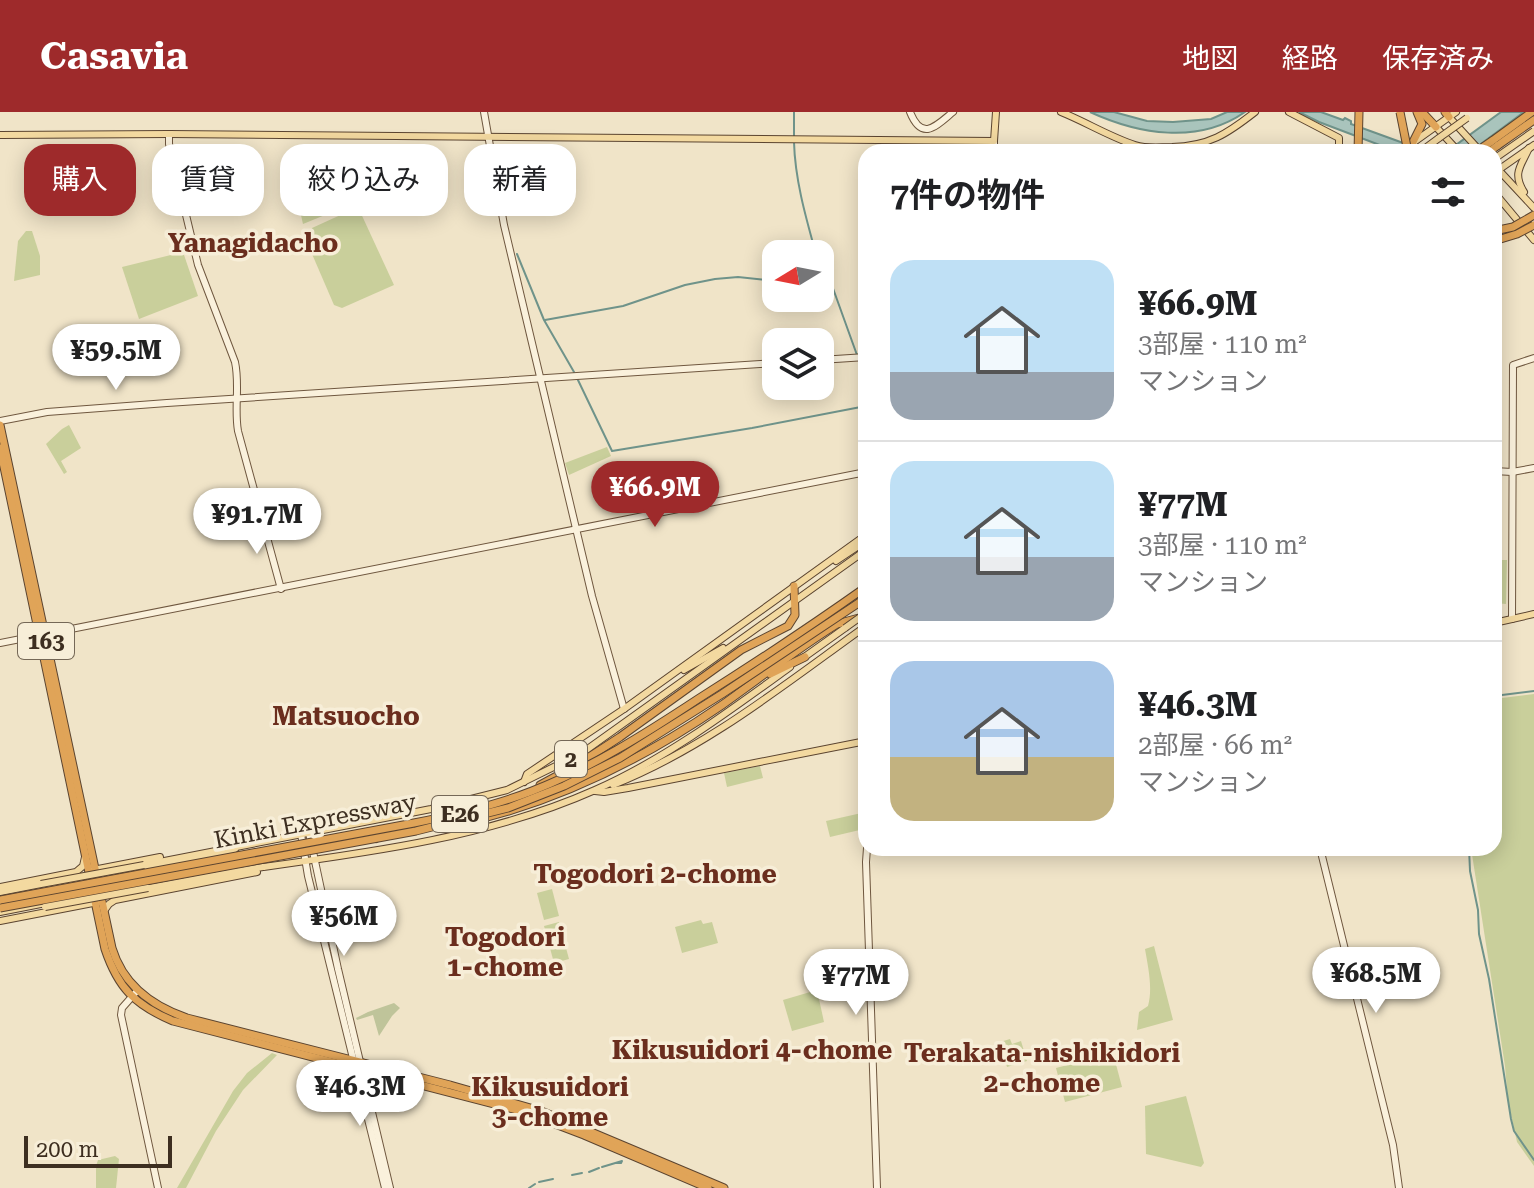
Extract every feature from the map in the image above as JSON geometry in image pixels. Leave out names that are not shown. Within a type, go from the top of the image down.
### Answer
[{"type":"highway","points":[[1358,144],[1359,112]]},
{"type":"highway","points":[[1400,112],[1410,144]]},
{"type":"highway","points":[[1412,144],[1422,124],[1420,112]]},
{"type":"highway","points":[[1420,112],[1436,127]]},
{"type":"highway","points":[[1487,144],[1532,112]]},
{"type":"highway","points":[[1500,144],[1534,120]]},
{"type":"highway","points":[[1502,229],[1534,215]]},
{"type":"highway","points":[[1502,239],[1534,225]]},
{"type":"highway","name":"163","points":[[0,423],[42,636]]},
{"type":"highway","name":"163","points":[[0,448],[89,855],[100,924],[111,967],[134,994],[187,1018],[546,1120],[708,1188]]},
{"type":"highway","points":[[794,586],[795,601]]},
{"type":"highway","name":"Kinki Expressway","points":[[0,910],[477,810],[506,801],[559,780],[617,750],[718,687],[858,592]]},
{"type":"highway","name":"2","points":[[477,810],[531,789],[586,759],[728,659],[788,626],[795,615],[795,601]]},
{"type":"highway","name":"Kinki Expressway","points":[[0,910],[416,831],[508,808],[592,773],[649,740],[858,603]]},
{"type":"highway","name":"2","points":[[750,685],[820,634],[842,621],[858,617]]},
{"type":"highway","name":"2","points":[[750,685],[805,657]]},
{"type":"highway","points":[[416,831],[466,823],[509,811],[595,779],[641,755],[750,685]]},
{"type":"highway","name":"163","points":[[95,886],[116,960],[134,994]]},
{"type":"highway","name":"163","points":[[357,1065],[450,1085],[541,1111],[724,1188]]},
{"type":"main road","points":[[0,135],[994,141],[996,112]]},
{"type":"main road","points":[[1061,112],[1135,144]]},
{"type":"main road","points":[[1199,144],[1230,132],[1255,112]]},
{"type":"main road","points":[[1289,112],[1339,138],[1339,144]]},
{"type":"main road","points":[[1431,144],[1475,112]]},
{"type":"main road","points":[[1414,144],[1450,114],[1473,144]]},
{"type":"main road","points":[[1436,127],[1452,144]]},
{"type":"main road","points":[[1502,161],[1534,131]]},
{"type":"main road","points":[[1502,163],[1532,146]]},
{"type":"main road","points":[[1528,201],[1518,182],[1518,172],[1532,146]]},
{"type":"main road","points":[[1502,174],[1534,208]]},
{"type":"main road","points":[[1502,202],[1534,240]]},
{"type":"main road","points":[[1502,205],[1508,209]]},
{"type":"main road","name":"2","points":[[524,782],[527,774],[624,709],[858,541]]},
{"type":"main road","points":[[819,570],[858,547]]},
{"type":"main road","name":"2","points":[[0,890],[305,834],[455,804],[507,790],[582,753],[858,556]]},
{"type":"main road","points":[[1502,621],[1534,614]]},
{"type":"main road","name":"2","points":[[0,910],[45,907],[310,861],[504,822],[594,791],[694,735],[858,620]]},
{"type":"main road","name":"2","points":[[604,786],[614,785],[656,766],[698,743],[858,632]]},
{"type":"main road","points":[[653,688],[748,634]]},
{"type":"main road","name":"2","points":[[594,791],[604,792],[858,743]]},
{"type":"main road","points":[[656,766],[659,781]]},
{"type":"main road","points":[[308,846],[369,836],[379,840],[418,835],[434,838]]},
{"type":"main road","name":"2","points":[[95,886],[107,867],[224,846],[234,848]]},
{"type":"main road","points":[[0,910],[228,853],[234,848]]},
{"type":"main road","points":[[89,855],[99,865],[107,867]]},
{"type":"main road","name":"2","points":[[0,890],[76,872],[89,855]]},
{"type":"main road","points":[[79,906],[95,886],[213,864],[262,868]]},
{"type":"main road","name":"2","points":[[104,912],[115,900],[243,876],[276,866]]},
{"type":"main road","points":[[0,910],[79,906],[91,909],[100,924]]},
{"type":"street","points":[[484,112],[504,225],[595,609],[624,709]]},
{"type":"street","points":[[910,112],[914,121],[929,130],[953,112]]},
{"type":"street","points":[[169,134],[198,265],[235,362],[238,431],[281,589]]},
{"type":"street","points":[[834,359],[858,358]]},
{"type":"street","points":[[1512,619],[1513,365],[1534,358]]},
{"type":"street","points":[[0,423],[47,412],[762,364]]},
{"type":"street","points":[[1502,471],[1534,468]]},
{"type":"street","points":[[0,643],[858,474]]},
{"type":"street","points":[[305,834],[388,1188]]},
{"type":"street","points":[[866,856],[877,1188]]},
{"type":"street","points":[[1322,856],[1393,1145],[1399,1188]]},
{"type":"street","points":[[134,994],[122,1008],[121,1015],[158,1188]]},
{"type":"green space","points":[[301,216],[323,216],[303,224]]},
{"type":"green space","points":[[338,216],[362,216],[394,285],[342,308],[334,305],[309,247],[312,228]]},
{"type":"green space","points":[[26,231],[32,231],[40,256],[40,275],[14,281],[18,241]]},
{"type":"green space","points":[[183,252],[198,296],[139,319],[122,267]]},
{"type":"green space","points":[[69,425],[81,448],[61,461],[67,472],[64,474],[46,444]]},
{"type":"green space","points":[[607,447],[611,456],[569,475],[565,463]]},
{"type":"green space","points":[[1502,560],[1507,560],[1506,604],[1502,604]]},
{"type":"green space","points":[[1534,694],[1534,1166],[1517,1142],[1508,1101],[1472,856],[1502,856],[1502,698]]},
{"type":"green space","points":[[760,766],[763,778],[727,787],[724,773]]},
{"type":"green space","points":[[858,814],[858,830],[830,837],[826,821]]},
{"type":"green space","points":[[552,889],[559,916],[544,920],[537,893]]},
{"type":"green space","points":[[701,920],[703,924],[712,922],[718,943],[682,953],[675,927]]},
{"type":"green space","points":[[559,922],[569,959],[554,963],[544,926]]},
{"type":"green space","points":[[1154,946],[1173,1020],[1137,1030],[1139,1012],[1148,1006],[1150,992],[1145,949]]},
{"type":"green space","points":[[817,990],[824,1022],[792,1031],[783,1000]]},
{"type":"green space","points":[[394,1003],[400,1008],[379,1036],[373,1015],[356,1018],[368,1012]]},
{"type":"green space","points":[[1010,1039],[1012,1044],[1021,1041],[1027,1061],[1007,1067],[1000,1042]]},
{"type":"green space","points":[[272,1053],[277,1055],[243,1090],[216,1131],[186,1188],[177,1188],[233,1091],[247,1073]]},
{"type":"green space","points":[[1113,1053],[1122,1087],[1065,1102],[1056,1068]]},
{"type":"green space","points":[[1186,1096],[1204,1163],[1201,1167],[1146,1154],[1145,1106]]},
{"type":"green space","points":[[115,1156],[119,1159],[116,1188],[96,1188],[98,1160]]},
{"type":"water","points":[[1090,112],[1114,112],[1147,121],[1173,122],[1211,119],[1227,112],[1245,112],[1208,129],[1168,133],[1128,126]]},
{"type":"water","points":[[1299,112],[1321,112],[1343,120],[1345,118],[1351,124],[1406,144],[1377,144]]},
{"type":"water","points":[[1501,112],[1524,112],[1481,144],[1457,144]]},
{"type":"waterway","points":[[794,112],[794,136]]},
{"type":"waterway","points":[[794,142],[799,185],[812,240]]},
{"type":"waterway","points":[[517,254],[544,320],[574,372]]},
{"type":"waterway","points":[[545,320],[623,306],[685,285],[715,279],[762,280]]},
{"type":"waterway","points":[[834,291],[858,358]]},
{"type":"waterway","points":[[577,378],[612,451],[858,408]]},
{"type":"waterway","points":[[1502,695],[1534,691]]},
{"type":"waterway","points":[[1469,856],[1479,934],[1511,1119],[1514,1131],[1534,1160]]},
{"type":"waterway","points":[[602,1167],[622,1161],[615,1163]]},
{"type":"waterway","points":[[589,1172],[599,1168]]},
{"type":"waterway","points":[[572,1175],[582,1173]]},
{"type":"waterway","points":[[539,1182],[553,1179]]},
{"type":"waterway","points":[[529,1188],[535,1184]]},
{"type":"district","name":"Yanagidacho","points":[[253,243]]},
{"type":"district","name":"Matsuocho","points":[[346,716]]},
{"type":"district","name":"Togodori 2-chome","points":[[655,874]]},
{"type":"district","name":"Togodori 1-chome","points":[[505,952]]},
{"type":"district","name":"Kikusuidori 4-chome","points":[[752,1050]]},
{"type":"district","name":"Terakata-nishikidori 2-chome","points":[[1042,1068]]},
{"type":"district","name":"Kikusuidori 3-chome","points":[[550,1102]]}]
